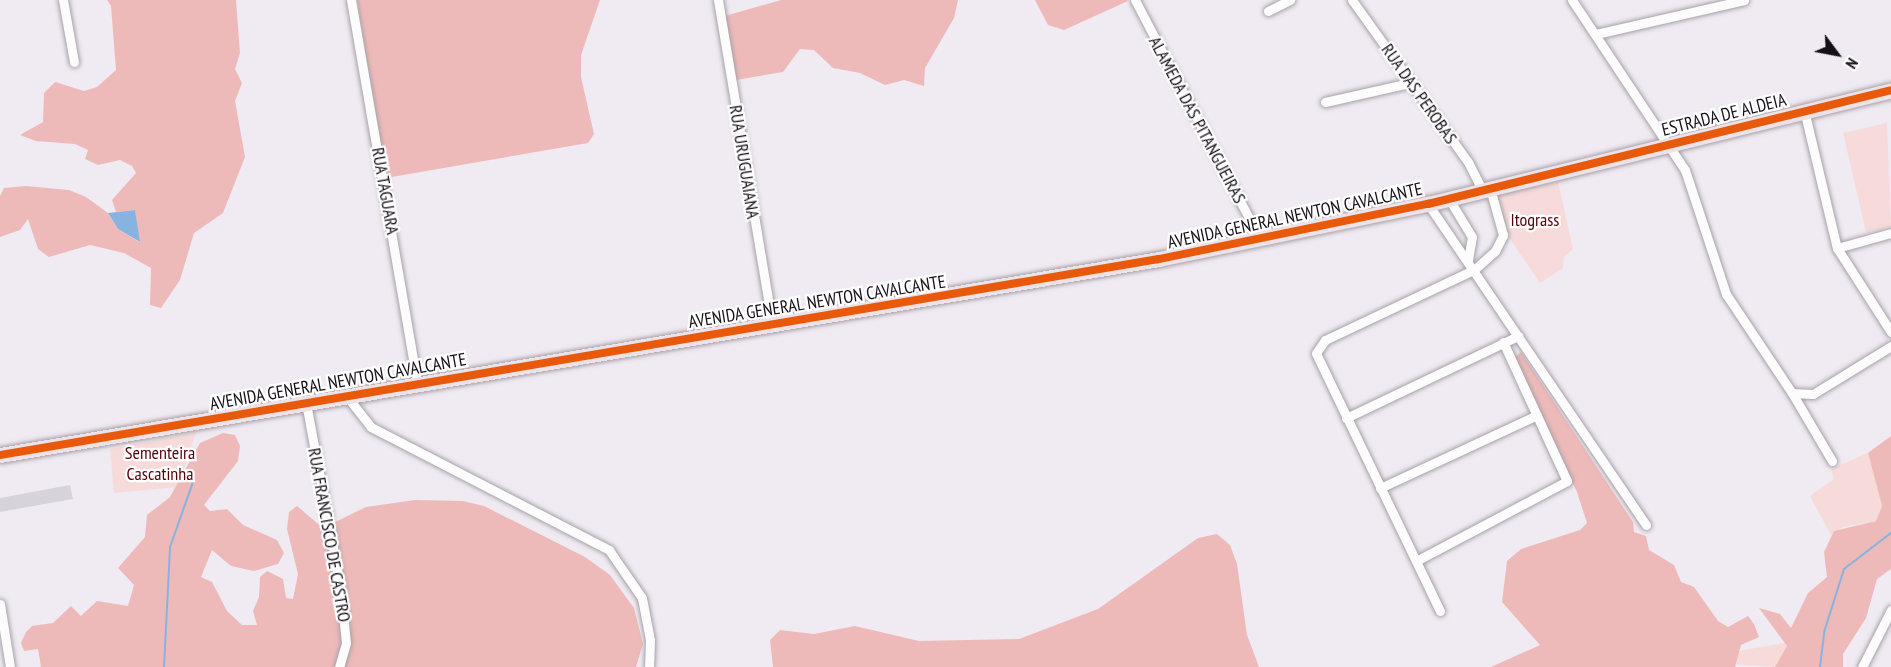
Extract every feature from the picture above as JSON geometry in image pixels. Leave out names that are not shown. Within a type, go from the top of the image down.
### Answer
[{"type":"main road","name":"ESTRADA DE ALDEIA","points":[[1635,154],[1891,90]]},
{"type":"main road","name":"AVENIDA GENERAL NEWTON CAVALCANTE","points":[[0,455],[306,403],[345,394],[1071,276],[1428,204],[1635,154]]},
{"type":"street","points":[[63,0],[74,62]]},
{"type":"street","name":"RUA TAGUARA","points":[[351,0],[417,382]]},
{"type":"street","name":"RUA URUGUAIANA","points":[[718,0],[772,324]]},
{"type":"street","name":"ALAMEDA DAS PITANGUEIRAS","points":[[1135,0],[1260,239]]},
{"type":"street","points":[[1268,11],[1290,0]]},
{"type":"street","name":"RUA DAS PEROBAS","points":[[1352,0],[1486,189],[1503,240],[1475,269]]},
{"type":"street","points":[[1572,0],[1669,144],[1687,178],[1726,294],[1792,393],[1832,461]]},
{"type":"street","points":[[1596,34],[1744,0]]},
{"type":"street","points":[[1325,102],[1409,83]]},
{"type":"street","points":[[1804,110],[1837,249],[1891,332]]},
{"type":"street","points":[[1449,199],[1472,237],[1468,260]]},
{"type":"street","points":[[1428,204],[1475,269],[1524,347],[1647,525]]},
{"type":"street","points":[[1837,249],[1891,233]]},
{"type":"street","points":[[1440,611],[1317,359],[1319,346],[1475,269]]},
{"type":"street","points":[[1346,418],[1518,336]]},
{"type":"street","points":[[1416,561],[1564,484],[1566,471],[1503,342]]},
{"type":"street","points":[[1792,393],[1807,396],[1891,346]]},
{"type":"street","points":[[1508,354],[1524,347]]},
{"type":"street","points":[[345,394],[371,427],[609,550],[642,598],[650,640],[649,667]]},
{"type":"street","name":"RUA FRANCISCO DE CASTRO","points":[[306,403],[340,584],[346,643],[339,667]]},
{"type":"street","points":[[1380,488],[1537,415]]},
{"type":"street","points":[[0,604],[10,667]]},
{"type":"street","points":[[1862,667],[1891,610]]},
{"type":"green space","points":[[1887,123],[1891,226],[1866,232],[1843,133]]},
{"type":"green space","name":"Itograss","points":[[1558,182],[1573,249],[1564,257],[1563,268],[1540,283],[1508,236],[1496,193]]},
{"type":"green space","name":"Sementeira Cascatinha","points":[[196,432],[178,487],[114,493],[110,449]]},
{"type":"green space","points":[[1868,453],[1882,506],[1876,521],[1843,527],[1831,535],[1810,496],[1834,479],[1831,469]]},
{"type":"green space","points":[[1784,643],[1788,646],[1775,667],[1733,664],[1738,651]]},
{"type":"shaded area","points":[[107,0],[236,0],[240,53],[235,69],[242,83],[235,101],[245,157],[223,213],[194,233],[180,280],[161,308],[150,305],[151,268],[124,253],[90,245],[49,257],[38,249],[28,219],[20,230],[0,237],[0,196],[4,188],[26,186],[69,190],[86,197],[108,213],[118,229],[139,242],[135,210],[116,212],[112,200],[136,173],[132,166],[120,160],[98,165],[85,159],[88,150],[75,144],[36,141],[20,135],[43,122],[44,93],[55,82],[84,91],[97,87],[116,70],[111,6]]},
{"type":"shaded area","points":[[357,0],[600,0],[581,55],[581,77],[594,134],[588,143],[386,178]]},
{"type":"shaded area","points":[[781,0],[958,0],[954,18],[925,68],[924,86],[904,80],[885,85],[860,73],[833,68],[814,50],[800,49],[783,72],[736,80],[725,16]]},
{"type":"shaded area","points":[[1035,0],[1128,1],[1064,30],[1048,25]]},
{"type":"shaded area","points":[[1521,352],[1633,522],[1634,532],[1646,536],[1649,550],[1674,565],[1681,582],[1694,587],[1718,621],[1728,627],[1748,616],[1754,624],[1759,637],[1741,645],[1735,667],[1491,667],[1540,645],[1502,602],[1507,561],[1521,549],[1580,530],[1587,523],[1577,492],[1514,358]]},
{"type":"shaded area","points":[[223,433],[235,435],[240,446],[238,461],[204,505],[210,511],[227,509],[243,525],[277,540],[284,553],[278,564],[254,571],[231,566],[212,550],[201,577],[212,582],[227,611],[242,625],[257,625],[253,611],[259,597],[260,577],[267,571],[283,579],[286,598],[293,599],[298,574],[287,529],[289,512],[297,506],[323,528],[366,507],[415,500],[463,501],[484,506],[585,557],[610,575],[634,608],[643,644],[636,667],[41,667],[38,649],[24,651],[21,643],[26,632],[32,626],[53,623],[71,606],[81,616],[97,601],[128,606],[134,585],[118,568],[145,537],[147,515],[170,497],[200,443]]},
{"type":"shaded area","points":[[1891,436],[1891,569],[1877,579],[1866,618],[1843,654],[1843,667],[1775,667],[1787,646],[1759,608],[1780,614],[1791,628],[1808,593],[1827,577],[1824,552],[1834,531],[1876,521],[1882,506],[1868,453]]},
{"type":"shaded area","points":[[1217,534],[1230,545],[1237,564],[1247,635],[1259,667],[773,667],[770,640],[780,630],[814,634],[855,626],[919,641],[1019,639],[1098,609],[1198,538]]},
{"type":"water","points":[[135,210],[140,242],[118,229],[108,213]]},
{"type":"building","points":[[70,485],[73,499],[0,512],[0,498]]},
{"type":"waterway","points":[[164,667],[170,547],[193,482]]},
{"type":"waterway","points":[[1820,667],[1825,629],[1844,569],[1891,533]]},
{"type":"cycle path","points":[[0,455],[1159,259],[1428,204],[1891,90]]}]
